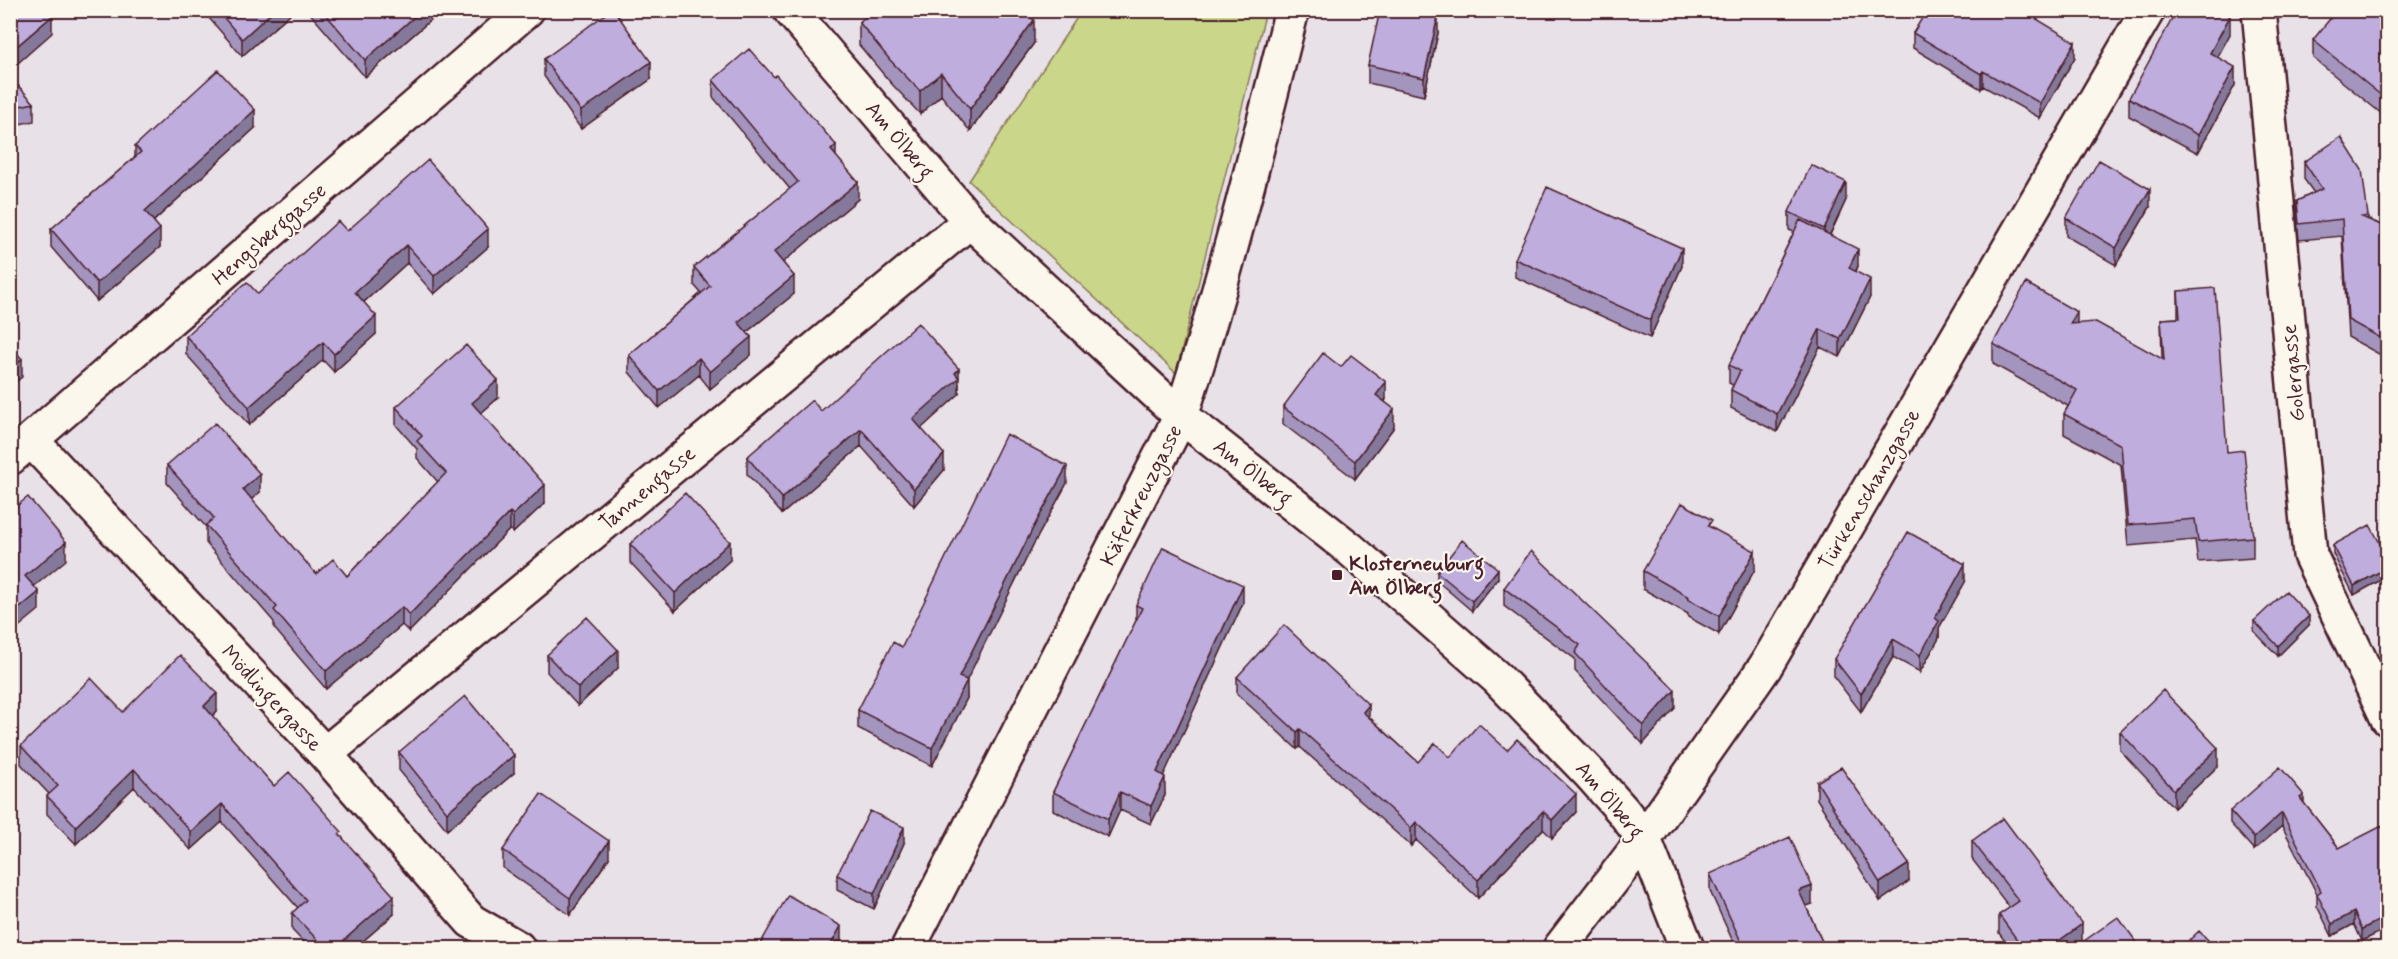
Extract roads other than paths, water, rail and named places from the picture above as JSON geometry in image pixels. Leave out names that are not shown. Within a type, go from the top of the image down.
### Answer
[{"type":"street","name":"Hengsberggasse","points":[[21,449],[527,10]]},
{"type":"street","name":"Am Ölberg","points":[[790,10],[969,222],[1181,416],[1350,549],[1497,678],[1596,781],[1644,839],[1687,948]]},
{"type":"street","name":"Käferkreuzgasse","points":[[908,948],[1181,416],[1244,198],[1292,10]]},
{"type":"street","name":"Türkenschanzgasse","points":[[1560,948],[1644,839],[1765,667],[2148,10]]},
{"type":"street","name":"Golergasse","points":[[2259,10],[2310,555],[2388,719]]},
{"type":"street","name":"Tannengasse","points":[[325,754],[969,222]]},
{"type":"street","name":"Mödlingergasse","points":[[21,449],[325,754],[471,921],[518,948]]},
{"type":"place","name":"Klosterneuburg Am Ölberg","points":[[1337,575]]}]
